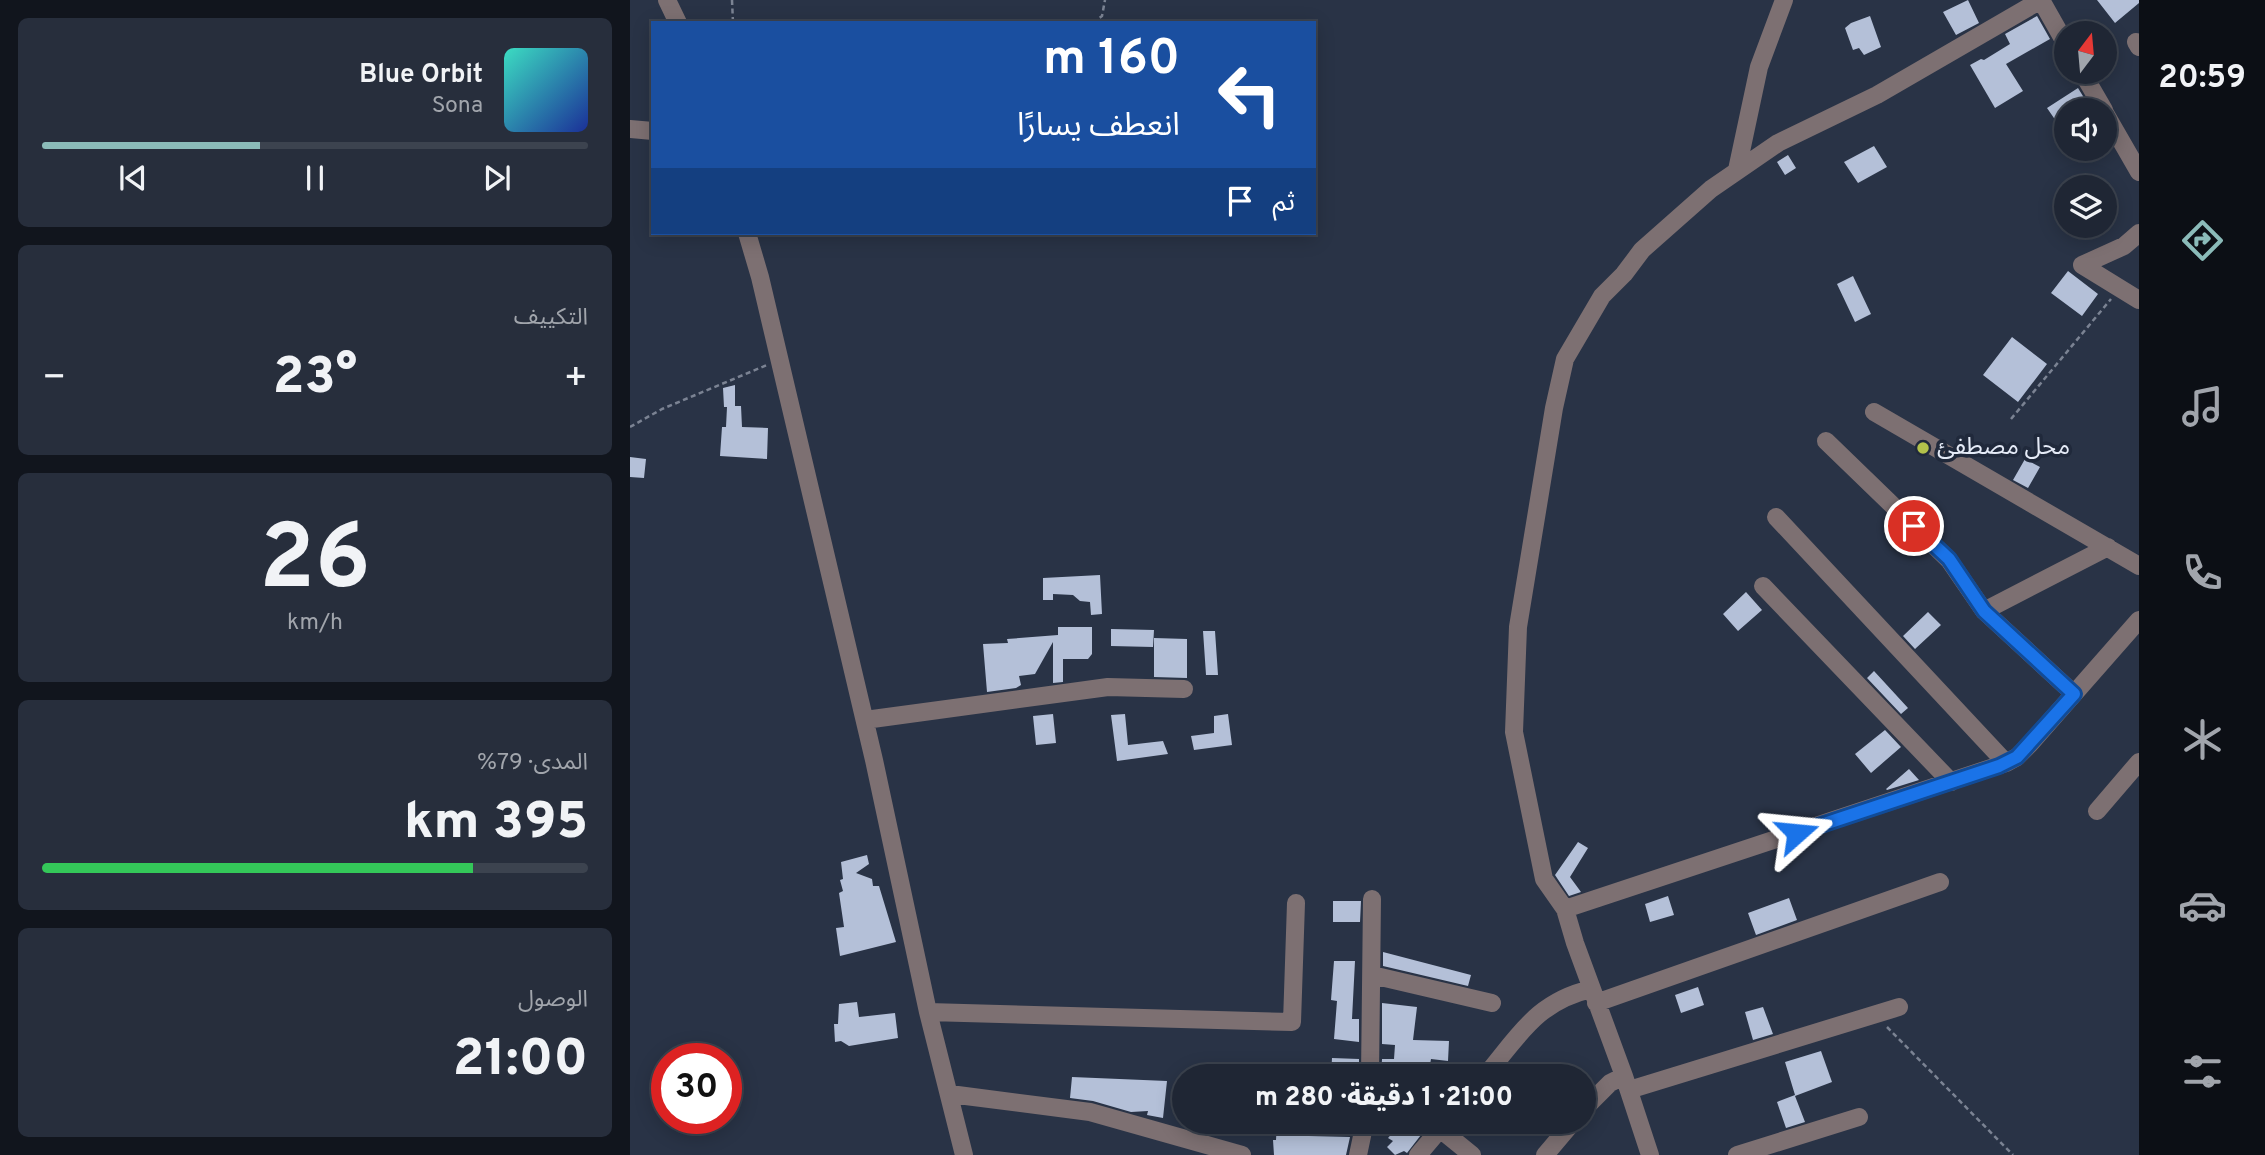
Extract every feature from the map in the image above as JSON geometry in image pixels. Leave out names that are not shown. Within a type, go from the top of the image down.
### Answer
[{"type":"street","points":[[667,0],[677,21]]},
{"type":"street","points":[[1737,170],[1759,67],[1784,0]]},
{"type":"street","points":[[1650,1155],[1565,909],[1544,879],[1514,732],[1518,627],[1565,359],[1602,296],[1624,274],[1642,250],[1681,213],[1737,170],[1778,143],[1877,95],[2041,0],[2054,23]]},
{"type":"street","points":[[630,129],[651,131]]},
{"type":"street","points":[[2117,134],[2139,172]]},
{"type":"street","points":[[2139,233],[2124,246],[2082,265],[2139,300]]},
{"type":"street","points":[[748,235],[780,360],[865,720],[928,1012],[964,1155]]},
{"type":"street","points":[[1874,412],[2139,566]]},
{"type":"street","points":[[1826,442],[1949,559],[1984,611],[2074,694]]},
{"type":"street","points":[[1776,517],[2006,763]]},
{"type":"street","points":[[1984,611],[2108,547]]},
{"type":"street","points":[[1763,586],[1951,782]]},
{"type":"street","points":[[1565,909],[2006,763],[2029,745],[2139,620]]},
{"type":"street","points":[[865,720],[1108,687],[1184,689]]},
{"type":"street","points":[[2097,811],[2139,762]]},
{"type":"street","points":[[1495,1064],[1536,1016],[1550,1004],[1570,994],[1593,996],[1940,882]]},
{"type":"street","points":[[1370,1064],[1373,899]]},
{"type":"street","points":[[928,1012],[1292,1022],[1296,903]]},
{"type":"street","points":[[1372,975],[1492,1003]]},
{"type":"street","points":[[1596,1097],[1610,1083],[1626,1083],[1899,1007]]},
{"type":"street","points":[[950,1094],[1090,1112],[1242,1155]]},
{"type":"street","points":[[1737,1155],[1859,1117]]},
{"type":"street","points":[[1358,1155],[1362,1134]]},
{"type":"street","points":[[1418,1155],[1436,1134]]},
{"type":"street","points":[[1452,1134],[1472,1155]]},
{"type":"street","points":[[1545,1155],[1563,1134]]},
{"type":"path","points":[[732,0],[733,21]]},
{"type":"path","points":[[1096,21],[1102,16],[1105,0]]},
{"type":"path","points":[[2011,419],[2119,288]]},
{"type":"path","points":[[630,427],[709,387],[780,360]]},
{"type":"path","points":[[1875,1015],[2013,1155]]},
{"type":"building","points":[[1968,0],[1979,23],[1956,35],[1943,12]]},
{"type":"building","points":[[2097,0],[2139,0],[2139,3],[2117,21],[2113,21]]},
{"type":"building","points":[[1870,16],[1881,47],[1864,55],[1859,48],[1853,50],[1845,28]]},
{"type":"building","points":[[2037,16],[2050,39],[2006,64],[2023,91],[1995,108],[1970,65],[2010,44],[2005,34]]},
{"type":"building","points":[[2078,88],[2084,98],[2062,98]]},
{"type":"building","points":[[2054,103],[2054,118],[2047,108]]},
{"type":"building","points":[[1874,146],[1887,167],[1858,183],[1844,162]]},
{"type":"building","points":[[1788,155],[1796,168],[1785,175],[1777,162]]},
{"type":"building","points":[[2068,271],[2098,294],[2082,316],[2051,293]]},
{"type":"building","points":[[1853,276],[1871,314],[1855,322],[1837,284]]},
{"type":"building","points":[[2012,337],[2047,364],[2018,402],[1983,375]]},
{"type":"building","points":[[735,385],[735,406],[741,406],[742,427],[768,428],[767,459],[720,456],[722,427],[726,427],[727,407],[724,407],[723,388]]},
{"type":"building","points":[[630,457],[646,459],[644,478],[630,477]]},
{"type":"building","points":[[2025,459],[2040,467],[2028,488],[2013,480]]},
{"type":"building","points":[[1100,575],[1102,614],[1091,615],[1090,602],[1080,601],[1073,595],[1053,594],[1053,600],[1043,600],[1043,578]]},
{"type":"building","points":[[1746,592],[1762,610],[1738,631],[1723,614]]},
{"type":"building","points":[[1928,612],[1941,625],[1915,649],[1903,636]]},
{"type":"building","points":[[1058,627],[1092,627],[1092,654],[1088,659],[1063,659],[1063,682],[1053,683],[1053,642],[1035,674],[1019,676],[1021,685],[987,692],[983,644],[1008,643],[1007,639],[1058,635]]},
{"type":"building","points":[[1111,629],[1154,630],[1153,647],[1111,646]]},
{"type":"building","points":[[1203,631],[1215,631],[1218,675],[1206,675]]},
{"type":"building","points":[[1154,638],[1187,639],[1187,678],[1154,677]]},
{"type":"building","points":[[1874,671],[1908,708],[1901,714],[1867,678]]},
{"type":"building","points":[[1053,714],[1056,743],[1036,745],[1033,716]]},
{"type":"building","points":[[1125,714],[1128,745],[1163,741],[1168,754],[1117,761],[1111,715]]},
{"type":"building","points":[[1228,714],[1232,745],[1194,750],[1191,736],[1214,733],[1214,716]]},
{"type":"building","points":[[1885,730],[1901,747],[1871,773],[1855,754]]},
{"type":"building","points":[[1909,769],[1919,780],[1886,789]]},
{"type":"building","points":[[1578,842],[1588,848],[1570,877],[1581,892],[1569,896],[1555,875]]},
{"type":"building","points":[[867,855],[869,864],[856,873],[872,879],[873,886],[879,886],[896,942],[840,956],[836,928],[844,927],[839,893],[843,891],[840,880],[843,879],[841,862]]},
{"type":"building","points":[[1668,896],[1674,915],[1650,922],[1645,904]]},
{"type":"building","points":[[1789,898],[1797,920],[1756,935],[1748,913]]},
{"type":"building","points":[[1333,901],[1361,901],[1360,922],[1333,922]]},
{"type":"building","points":[[1383,952],[1471,975],[1468,986],[1383,966]]},
{"type":"building","points":[[1334,961],[1355,961],[1352,1019],[1359,1019],[1359,1042],[1334,1039],[1337,1001],[1331,1000]]},
{"type":"building","points":[[1698,987],[1704,1005],[1681,1013],[1675,995]]},
{"type":"building","points":[[857,1002],[859,1017],[895,1013],[898,1038],[849,1046],[841,1041],[835,1042],[834,1024],[838,1024],[839,1004]]},
{"type":"building","points":[[1382,1003],[1417,1007],[1413,1040],[1449,1041],[1448,1061],[1431,1059],[1430,1064],[1382,1064],[1382,1059],[1394,1059],[1395,1045],[1382,1044]]},
{"type":"building","points":[[1763,1007],[1773,1034],[1753,1040],[1745,1012]]},
{"type":"building","points":[[1821,1051],[1832,1082],[1795,1096],[1805,1122],[1786,1128],[1777,1102],[1795,1095],[1785,1062]]},
{"type":"building","points":[[1332,1058],[1359,1059],[1359,1064],[1332,1064]]},
{"type":"building","points":[[1072,1077],[1167,1081],[1163,1118],[1147,1115],[1148,1111],[1131,1112],[1093,1101],[1070,1098]]},
{"type":"building","points":[[1276,1134],[1350,1137],[1346,1155],[1274,1155],[1273,1140],[1276,1140]]},
{"type":"building","points":[[1392,1134],[1422,1134],[1407,1153],[1404,1151],[1395,1155],[1387,1147],[1393,1141],[1388,1138]]},
{"type":"place","name":"محل مصطفئ","points":[[1923,448]]},
{"type":"route","points":[[1797,833],[1999,766],[2017,757],[2074,694],[1984,611],[1949,559],[1914,526]]}]
